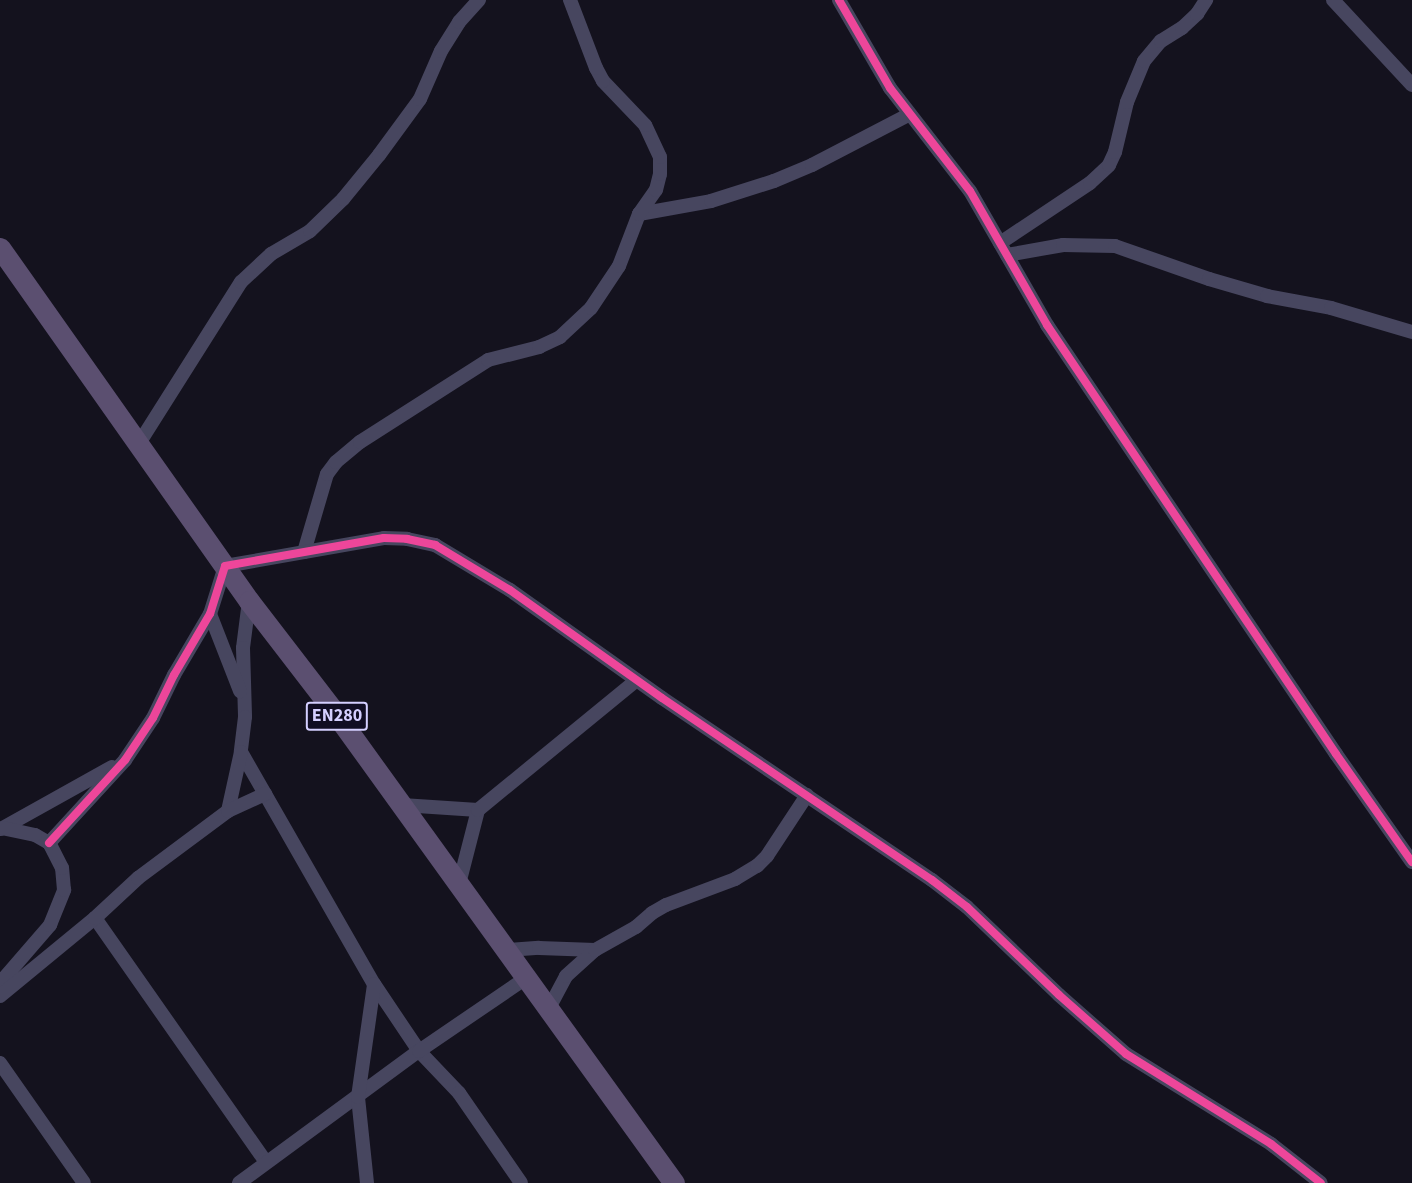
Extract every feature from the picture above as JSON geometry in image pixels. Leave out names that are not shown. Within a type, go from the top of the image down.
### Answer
[{"type":"main road","name":"EN280","points":[[0,248],[249,601],[402,805],[674,1183]]},
{"type":"street","points":[[138,446],[241,282],[271,254],[310,231],[343,199],[380,155],[420,99],[447,41],[459,22],[479,0]]},
{"type":"street","points":[[304,552],[327,474],[336,462],[360,442],[488,360],[539,346],[560,336],[575,324],[591,308],[619,266],[639,214],[656,190],[660,174],[660,157],[645,125],[603,81],[570,0]]},
{"type":"street","points":[[839,0],[890,88],[970,191],[1047,325],[1336,754],[1412,862]]},
{"type":"street","points":[[1004,249],[1090,183],[1109,165],[1115,152],[1127,102],[1144,61],[1161,41],[1182,28],[1197,14],[1206,0]]},
{"type":"street","points":[[1333,0],[1412,85]]},
{"type":"street","points":[[639,214],[711,201],[774,181],[812,165],[910,114]]},
{"type":"street","points":[[1004,249],[1063,245],[1114,246],[1267,296],[1331,308],[1412,332]]},
{"type":"street","points":[[49,843],[124,760],[153,717],[174,675],[210,614],[225,566],[384,538],[407,539],[435,545],[510,590],[637,680],[932,879],[967,907],[1059,995],[1126,1054],[1271,1144],[1321,1183]]},
{"type":"street","points":[[228,811],[241,752],[244,701],[243,648],[249,601]]},
{"type":"street","points":[[210,614],[244,701]]},
{"type":"street","points":[[459,884],[478,810],[637,680]]},
{"type":"street","points":[[241,752],[374,984],[419,1051],[459,1093],[521,1183]]},
{"type":"street","points":[[1,828],[124,760]]},
{"type":"street","points":[[0,996],[95,918],[138,878],[228,811],[265,794]]},
{"type":"street","points":[[548,1010],[566,976],[595,950],[636,927],[652,913],[666,905],[735,879],[757,866],[767,856],[807,795]]},
{"type":"street","points":[[402,805],[478,810]]},
{"type":"street","points":[[0,983],[50,926],[64,890],[62,868],[56,851],[49,843],[35,835],[1,828]]},
{"type":"street","points":[[95,918],[266,1162]]},
{"type":"street","points":[[507,950],[539,948],[595,950]]},
{"type":"street","points":[[239,1183],[419,1051],[526,978]]},
{"type":"street","points":[[367,1183],[358,1097],[374,984]]},
{"type":"street","points":[[0,1063],[84,1183]]},
{"type":"cycle path","points":[[839,0],[890,88],[970,191],[1047,325],[1336,754],[1412,862]]},
{"type":"cycle path","points":[[49,843],[125,760],[153,718],[174,675],[210,614],[225,566],[384,538],[407,539],[435,545],[510,590],[662,698],[932,880],[967,907],[1059,995],[1126,1054],[1271,1144],[1321,1183]]}]
